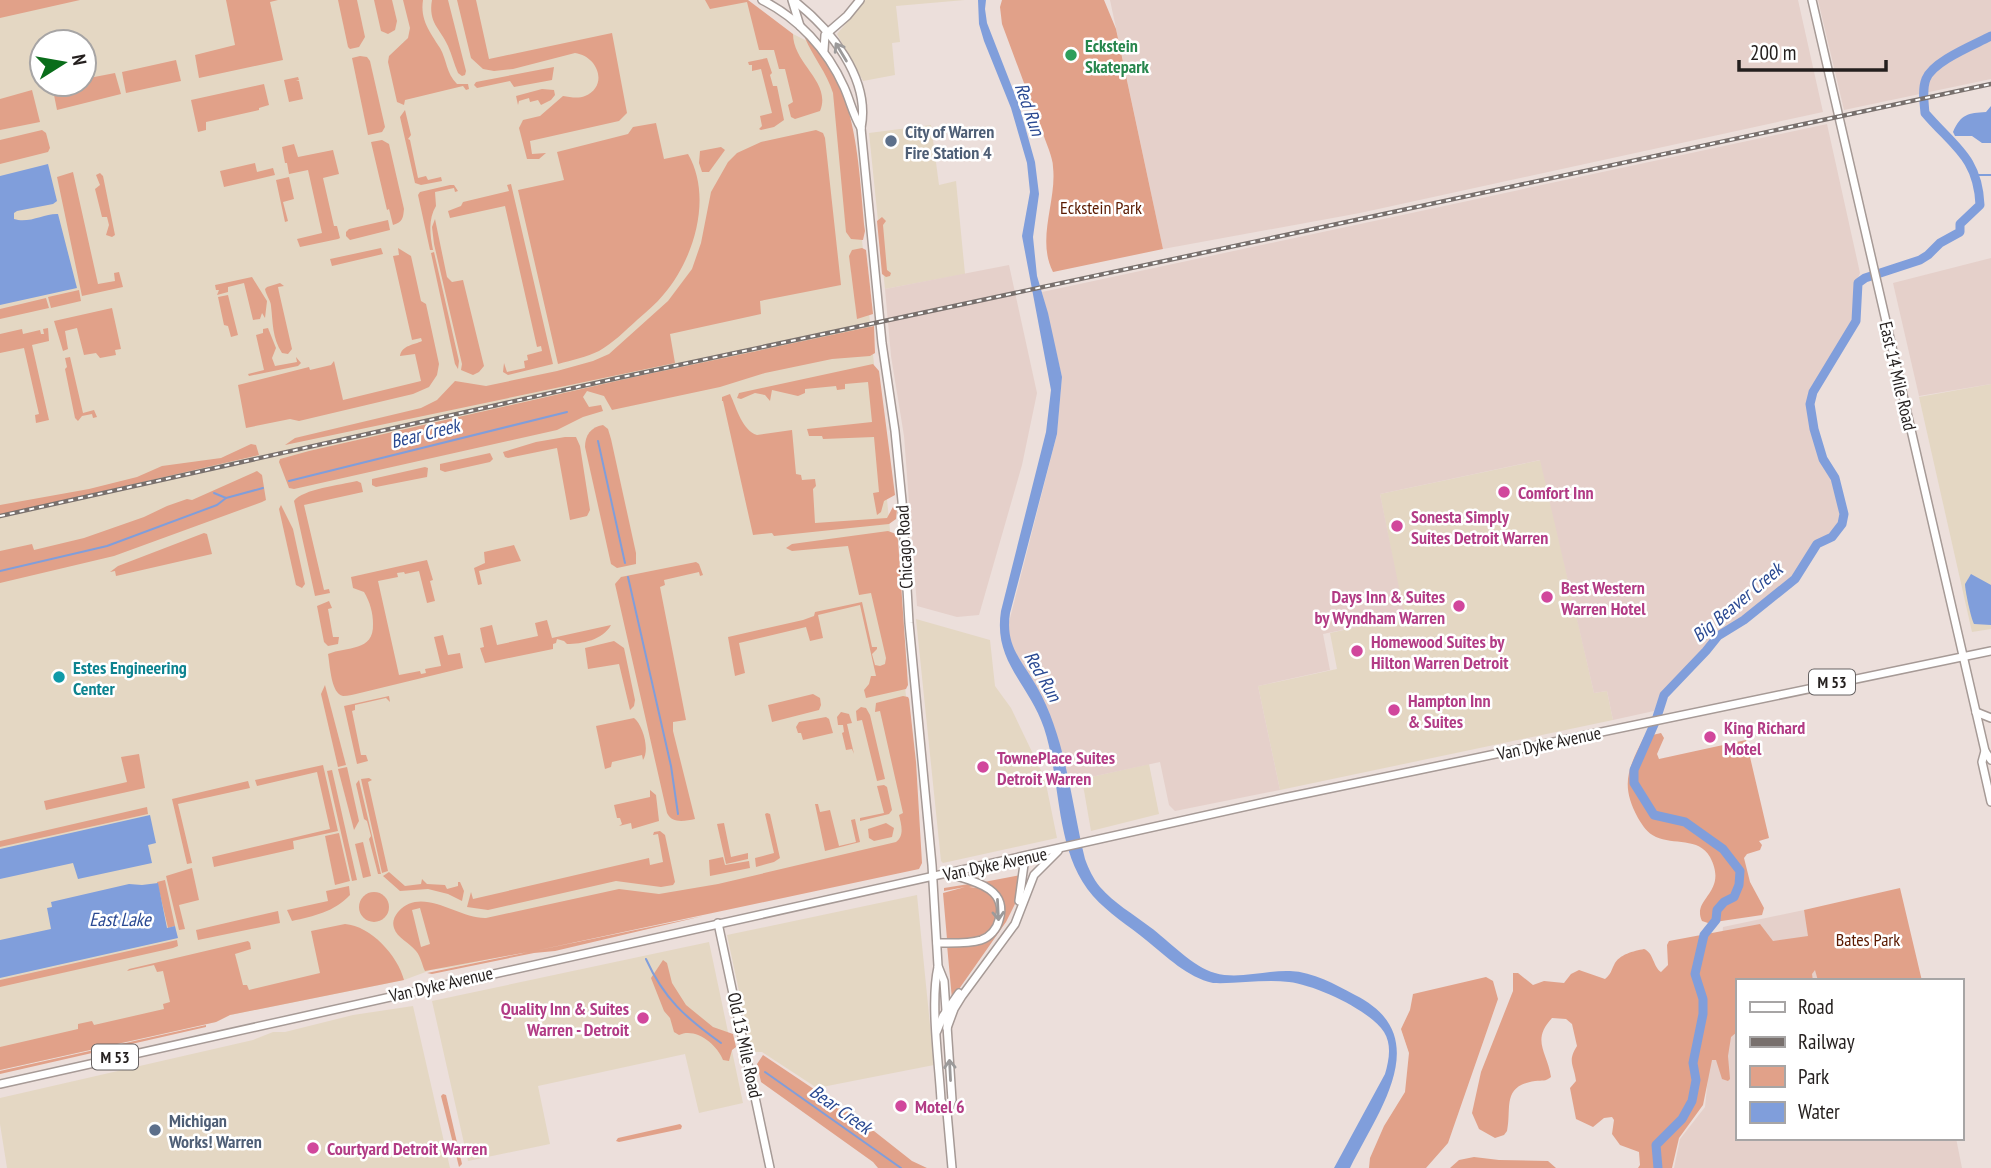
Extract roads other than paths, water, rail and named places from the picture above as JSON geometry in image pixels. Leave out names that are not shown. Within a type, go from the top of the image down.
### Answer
[{"type":"main road","points":[[762,0],[779,9],[800,26]]},
{"type":"main road","points":[[793,0],[800,26]]},
{"type":"main road","name":"Chicago Road","points":[[793,0],[828,32],[843,54],[857,87],[863,116],[861,128],[882,343],[895,431],[904,527],[909,622],[933,878],[941,1100],[947,1112],[952,1168]]},
{"type":"main road","points":[[825,54],[823,41],[828,32],[847,16],[860,0]]},
{"type":"main road","name":"East 14 Mile Road","points":[[1812,0],[1962,656],[1985,751],[1991,760]]},
{"type":"main road","name":"Chicago Road","points":[[800,26],[825,54],[841,80],[861,128]]},
{"type":"main road","name":"Van Dyke Avenue","points":[[0,1084],[1284,798],[1981,652],[1991,653]]},
{"type":"main road","points":[[1976,712],[1991,718]]},
{"type":"main road","name":"East 14 Mile Road","points":[[1985,751],[1982,762],[1991,802]]},
{"type":"main road","points":[[947,1028],[962,996],[1015,924],[1030,882],[1058,850]]},
{"type":"main road","points":[[937,1031],[946,1010],[1013,918],[1021,893],[1025,857]]},
{"type":"main road","points":[[937,943],[971,942],[985,938],[996,928],[1000,916],[1000,905],[991,889],[949,874]]},
{"type":"main road","name":"Old 13 Mile Road","points":[[718,923],[771,1168]]},
{"type":"main road","name":"Chicago Road","points":[[938,966],[944,981],[952,1100],[947,1112]]},
{"type":"water","name":"Red Run","points":[[978,0],[986,0],[987,23],[1019,105],[1035,162],[1039,194],[1033,237],[1037,276],[1062,377],[1057,434],[1010,613],[1012,644],[1037,687],[1055,727],[1085,859],[1093,877],[1105,893],[1190,960],[1207,970],[1233,976],[1290,971],[1316,976],[1355,995],[1379,1012],[1393,1031],[1397,1053],[1394,1076],[1386,1099],[1350,1168],[1334,1168],[1385,1074],[1389,1047],[1384,1032],[1355,1007],[1327,993],[1300,984],[1270,981],[1213,983],[1195,976],[1112,914],[1093,896],[1080,878],[1071,858],[1044,728],[1038,712],[1007,659],[1002,644],[1001,611],[1046,432],[1051,390],[1022,236],[1030,192],[1027,163],[1011,108],[984,41],[979,24]]},
{"type":"water","points":[[1991,106],[1991,143],[1982,143],[1972,136],[1955,136],[1953,132],[1962,118],[1986,112]]},
{"type":"water","points":[[48,164],[57,201],[17,211],[14,213],[14,219],[25,220],[58,214],[77,288],[0,305],[0,176]]},
{"type":"water","points":[[1971,574],[1991,585],[1991,625],[1974,624],[1965,584]]},
{"type":"water","name":"East Lake","points":[[150,815],[156,843],[148,845],[152,863],[78,879],[73,863],[0,879],[0,849]]},
{"type":"water","name":"East Lake","points":[[158,883],[167,928],[175,926],[178,938],[0,978],[0,940],[51,929],[47,908],[52,907],[51,902],[129,884]]},
{"type":"waterway","name":"Big Beaver Creek","points":[[1658,1168],[1656,1145],[1682,1119],[1692,1101],[1696,1080],[1693,1063],[1703,1014],[1703,999],[1695,974],[1704,935],[1716,920],[1717,910],[1724,902],[1734,897],[1739,885],[1740,871],[1723,849],[1685,822],[1654,815],[1634,783],[1634,770],[1664,695],[1718,636],[1744,620],[1795,579],[1817,544],[1832,537],[1842,524],[1844,514],[1835,478],[1823,459],[1814,429],[1810,404],[1813,392],[1856,321],[1858,283],[1928,255],[1940,243],[1960,232],[1960,224],[1980,205],[1978,189],[1969,163],[1925,113],[1924,91],[1926,79],[1937,66],[1991,36]]},
{"type":"waterway","points":[[1977,175],[1991,175]]},
{"type":"waterway","name":"Bear Creek","points":[[289,481],[567,412]]},
{"type":"waterway","name":"Bear Creek","points":[[598,441],[625,563]]},
{"type":"waterway","name":"Bear Creek","points":[[0,571],[107,546],[217,505],[226,498],[263,488]]},
{"type":"waterway","points":[[214,493],[226,498]]},
{"type":"waterway","name":"Bear Creek","points":[[628,577],[671,766],[678,814]]},
{"type":"waterway","name":"Bear Creek","points":[[646,959],[668,997],[697,1025],[721,1043]]},
{"type":"waterway","name":"Bear Creek","points":[[765,1072],[901,1168]]},
{"type":"railway","points":[[0,516],[618,378],[1991,84]]},
{"type":"place","name":"Eckstein Skatepark","points":[[1071,55]]},
{"type":"place","name":"City of Warren Fire Station 4","points":[[891,141]]},
{"type":"place","name":"Comfort Inn","points":[[1504,492]]},
{"type":"place","name":"Sonesta Simply Suites Detroit Warren","points":[[1397,526]]},
{"type":"place","name":"Best Western Warren Hotel","points":[[1547,597]]},
{"type":"place","name":"Days Inn & Suites by Wyndham Warren","points":[[1459,606]]},
{"type":"place","name":"Homewood Suites by Hilton Warren Detroit","points":[[1357,651]]},
{"type":"place","name":"Estes Engineering Center","points":[[59,677]]},
{"type":"place","name":"Hampton Inn & Suites","points":[[1394,710]]},
{"type":"place","name":"King Richard Motel","points":[[1710,737]]},
{"type":"place","name":"TownePlace Suites Detroit Warren","points":[[983,767]]},
{"type":"place","name":"Quality Inn & Suites Warren - Detroit","points":[[643,1018]]},
{"type":"place","name":"Motel 6","points":[[901,1106]]},
{"type":"place","name":"Michigan Works! Warren","points":[[155,1130]]},
{"type":"place","name":"Courtyard Detroit Warren","points":[[313,1148]]},
{"type":"park label","name":"Eckstein Park","points":[[1101,207]]},
{"type":"park label","name":"Bates Park","points":[[1868,939]]}]
